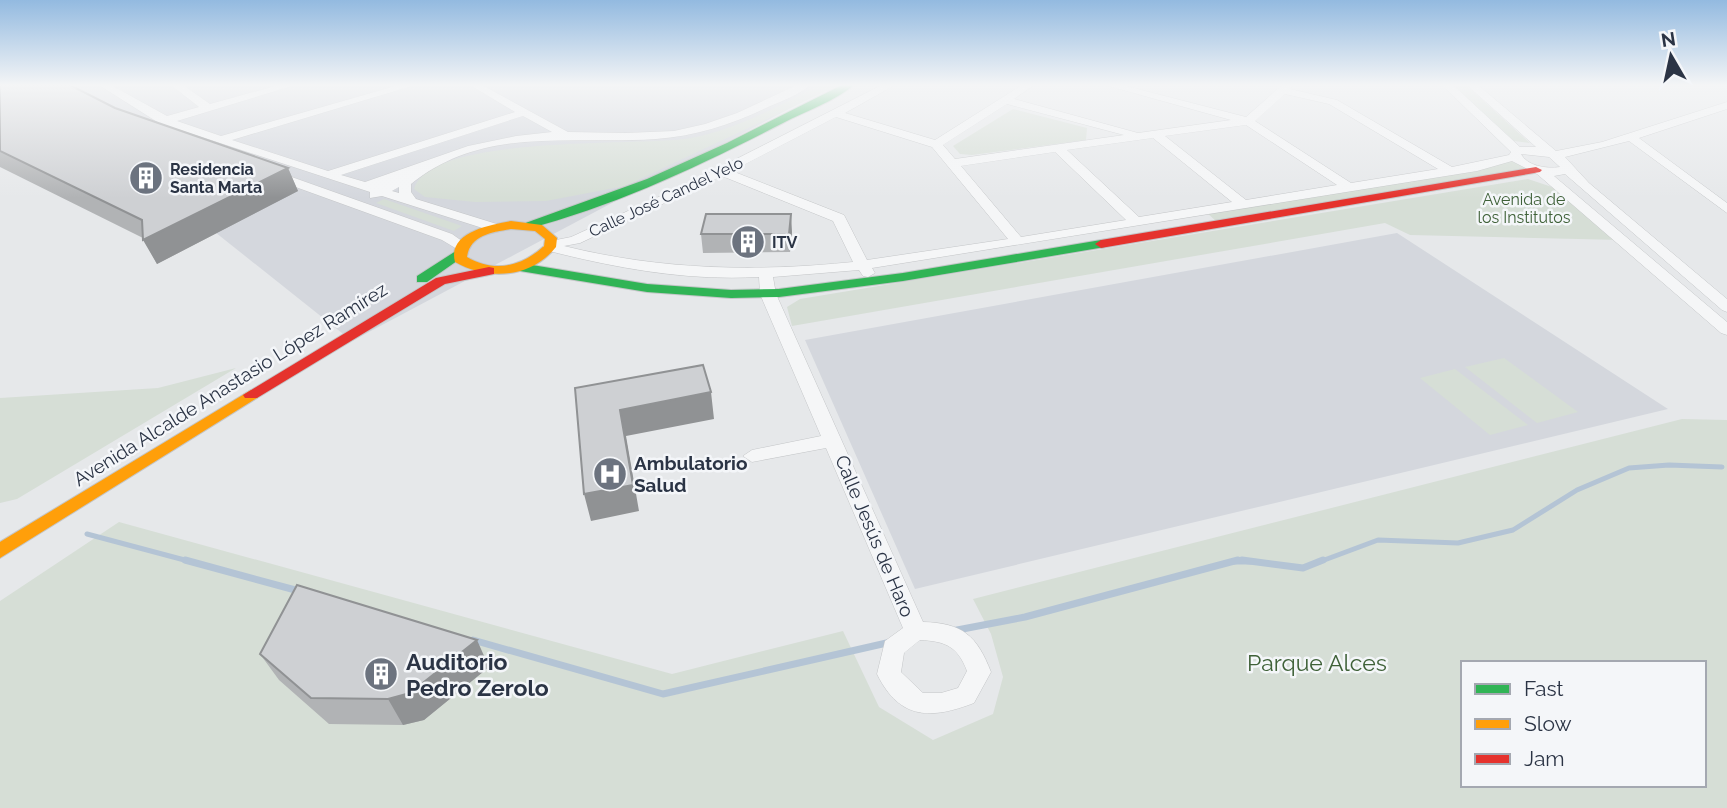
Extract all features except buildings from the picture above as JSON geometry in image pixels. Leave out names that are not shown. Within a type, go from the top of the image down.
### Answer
[{"type":"street","points":[[161,123],[495,228],[526,225],[585,209],[681,169],[774,123]]},
{"type":"street","points":[[237,161],[212,152],[212,145],[219,140],[279,123]]},
{"type":"street","points":[[328,174],[491,123]]},
{"type":"street","points":[[542,123],[569,136]]},
{"type":"street","points":[[351,202],[366,186],[430,163],[512,141],[569,136],[651,136],[697,130],[723,123]]},
{"type":"street","points":[[520,267],[539,258],[551,243],[577,220],[700,168],[789,123]]},
{"type":"street","name":"Calle José Candel Yelo","points":[[551,243],[575,240],[722,172],[816,123]]},
{"type":"street","points":[[867,123],[936,144],[1017,241]]},
{"type":"street","points":[[936,144],[969,123]]},
{"type":"street","points":[[1090,123],[1140,136]]},
{"type":"street","points":[[953,163],[1236,123]]},
{"type":"street","points":[[1251,123],[1348,187]]},
{"type":"street","points":[[1368,123],[1450,171]]},
{"type":"street","points":[[1484,123],[1515,154],[1539,170],[1727,330]]},
{"type":"street","points":[[1516,123],[1565,162],[1567,169],[1584,186],[1727,307]]},
{"type":"street","points":[[526,225],[538,228],[551,243],[664,271],[767,285],[865,265],[1450,171],[1515,154],[1552,153],[1631,136],[1672,123]]},
{"type":"street","points":[[1155,134],[1242,204]]},
{"type":"street","points":[[1631,136],[1727,209]]},
{"type":"street","points":[[1058,148],[1136,222]]},
{"type":"street","points":[[351,202],[381,192],[430,163]]},
{"type":"street","points":[[520,267],[647,288],[872,281],[1497,174],[1567,169]]},
{"type":"street","points":[[263,170],[447,237],[460,249],[466,265],[489,271]]},
{"type":"street","points":[[722,172],[839,218],[857,257],[865,265],[872,281]]},
{"type":"street","points":[[411,201],[405,192],[405,183],[413,174]]},
{"type":"street","points":[[1497,174],[1528,179],[1561,190]]},
{"type":"street","points":[[1712,198],[1727,198]]},
{"type":"street","points":[[1205,211],[1218,223]]},
{"type":"street","name":"Avenida Alcalde Anastasio López Ramírez","points":[[0,534],[432,273],[470,238],[495,228]]},
{"type":"street","name":"Avenida Alcalde Anastasio López Ramírez","points":[[0,551],[398,304],[441,281],[520,267]]},
{"type":"street","name":"Calle Jesús de Haro","points":[[767,285],[916,631]]},
{"type":"street","name":"Calle Jesús de Haro","points":[[752,456],[834,440]]},
{"type":"shaded area","points":[[77,123],[763,123],[352,341]]},
{"type":"shaded area","points":[[1397,233],[1668,409],[915,589],[805,340]]},
{"type":"green space","points":[[740,123],[759,123],[625,186],[546,201],[475,202],[425,197],[414,189],[428,171],[457,159],[496,151],[691,138]]},
{"type":"green space","points":[[991,123],[1066,123],[1087,128],[1086,140],[972,155],[960,154],[953,146]]},
{"type":"green space","points":[[1494,123],[1508,123],[1530,143],[1514,141]]},
{"type":"green space","points":[[1514,157],[1530,168],[1218,223],[1205,211]]},
{"type":"green space","name":"Avenida de los Institutos","points":[[1528,179],[1561,190],[1621,240],[1410,235],[1385,223],[792,326],[787,307],[800,299]]},
{"type":"green space","points":[[384,199],[462,226],[454,231],[376,203]]},
{"type":"green space","points":[[1504,358],[1578,412],[1537,423],[1465,367]]},
{"type":"green space","points":[[236,368],[17,499],[0,503],[0,398],[158,388]]},
{"type":"green space","points":[[1455,369],[1528,425],[1490,435],[1420,378]]},
{"type":"green space","name":"Parque Alces","points":[[1682,419],[1727,420],[1727,808],[0,808],[0,601],[119,522],[672,674],[843,631],[879,707],[933,740],[993,714],[1003,677],[991,634],[973,599]]},
{"type":"waterway","points":[[1319,562],[1378,540],[1458,543],[1513,530],[1577,490],[1629,468],[1669,465],[1722,467]]},
{"type":"waterway","points":[[87,534],[192,562]]},
{"type":"waterway","points":[[185,560],[299,591]]},
{"type":"waterway","points":[[952,631],[1025,617],[1238,560]]},
{"type":"waterway","points":[[1242,560],[1303,568],[1323,560]]},
{"type":"waterway","points":[[1231,562],[1256,562]]},
{"type":"waterway","points":[[473,640],[663,694],[891,642]]},
{"type":"traffic: fast","points":[[526,225],[610,198],[691,164],[775,123]]},
{"type":"traffic: fast","points":[[520,267],[647,288],[731,294],[779,293],[903,277],[1101,244]]},
{"type":"traffic: fast","points":[[422,279],[459,253]]},
{"type":"traffic: slow","points":[[511,225],[538,228],[551,238],[550,247],[530,262],[507,270],[483,269],[460,259],[461,250],[471,238],[511,225]]},
{"type":"traffic: slow","points":[[0,551],[251,395]]},
{"type":"traffic: jam","points":[[1101,244],[1536,170]]},
{"type":"traffic: jam","points":[[251,395],[441,281],[489,271]]},
{"type":"place","name":"Residencia Santa Marta","points":[[146,178]]},
{"type":"place","name":"ITV","points":[[748,242]]},
{"type":"place","name":"Ambulatorio Salud","points":[[610,474]]},
{"type":"place","name":"Auditorio Pedro Zerolo","points":[[381,674]]}]
